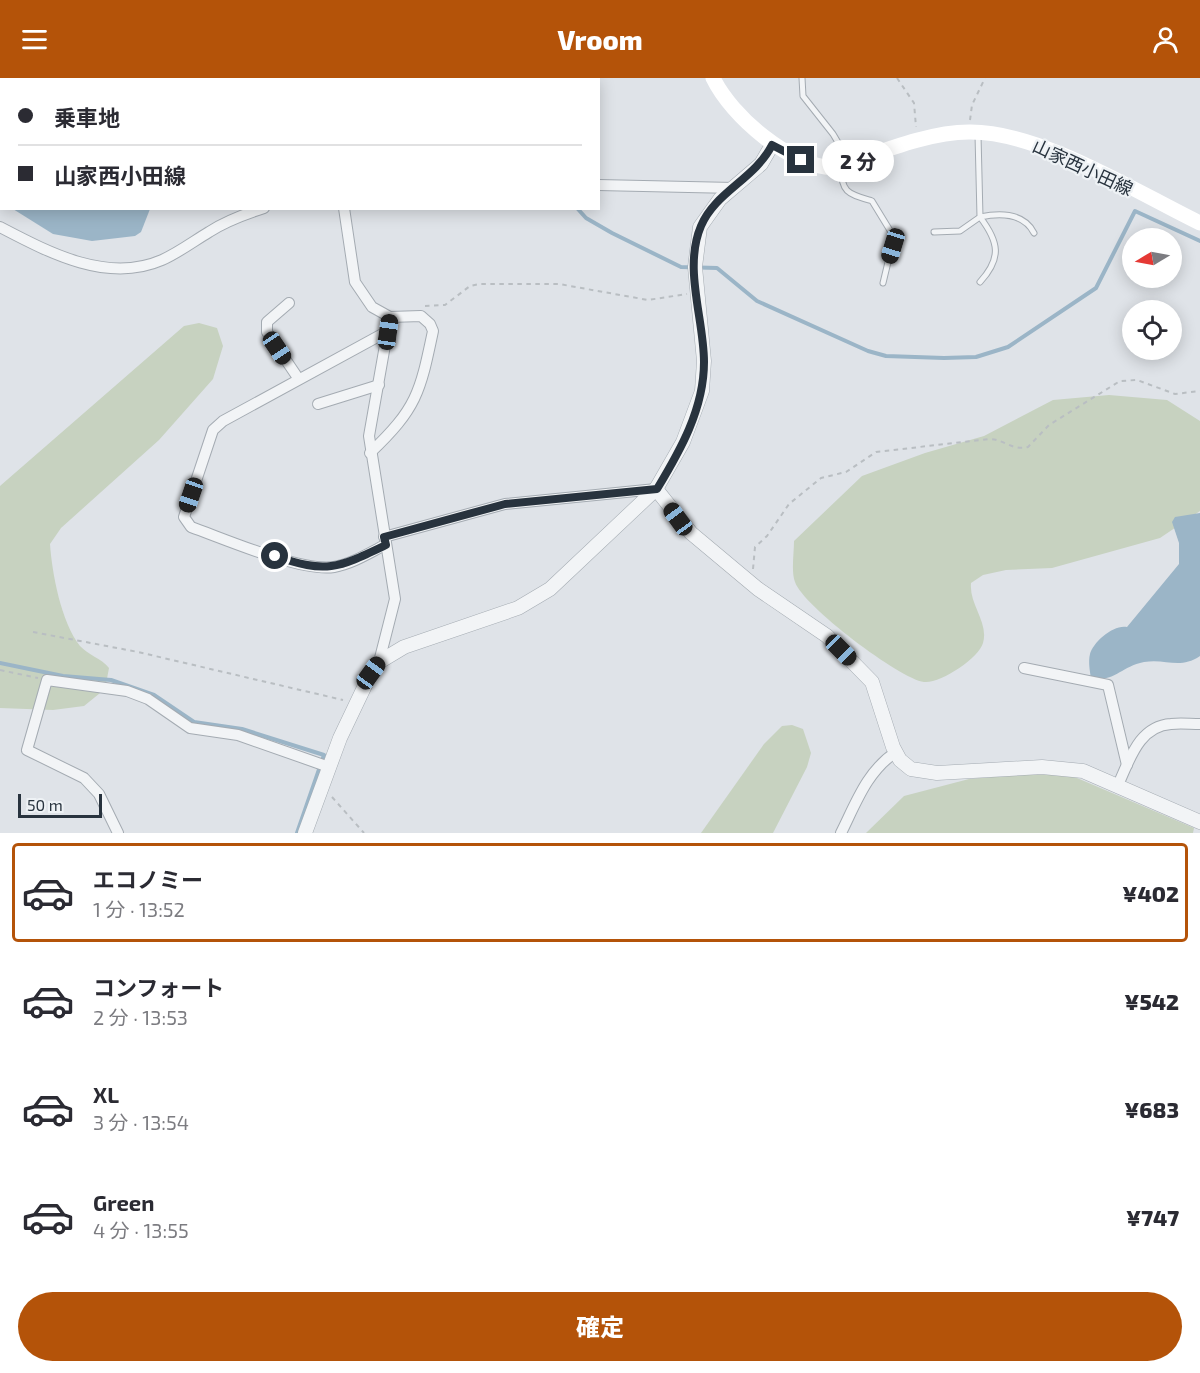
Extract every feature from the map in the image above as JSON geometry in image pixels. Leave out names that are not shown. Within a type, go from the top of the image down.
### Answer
[{"type":"main road","name":"山家西小田線","points":[[713,78],[736,108],[772,145],[818,167],[845,164],[917,142],[973,132],[1007,136],[1043,146],[1200,224]]},
{"type":"street","points":[[379,662],[404,647],[518,608],[550,589],[657,489],[683,442],[702,391],[704,361],[697,291],[696,251],[700,227],[713,207],[761,164],[772,145]]},
{"type":"street","points":[[600,185],[734,188]]},
{"type":"street","points":[[0,226],[55,254],[104,268],[122,269],[163,260],[211,230],[257,210]]},
{"type":"street","points":[[344,210],[355,282],[372,307],[390,317],[421,316],[430,324],[433,331],[425,374],[413,403],[403,420],[370,453]]},
{"type":"street","points":[[289,303],[267,322],[267,332],[298,378]]},
{"type":"street","points":[[305,833],[356,703],[379,662],[395,598],[370,453],[372,420],[380,385],[390,317]]},
{"type":"street","points":[[388,332],[298,378],[222,421],[213,430],[184,517],[186,523],[296,563],[331,568],[344,565],[385,541],[505,504],[657,489]]},
{"type":"street","points":[[318,404],[380,385]]},
{"type":"street","points":[[657,489],[691,533],[751,584],[827,636],[872,682],[896,752],[900,760],[911,769],[937,773],[1042,767],[1083,771],[1200,822]]},
{"type":"street","points":[[1024,668],[1108,685],[1127,765]]},
{"type":"street","points":[[118,833],[99,794],[84,778],[27,750],[46,680],[127,691],[148,699],[190,728],[238,735],[329,767]]},
{"type":"street","points":[[1117,787],[1142,737],[1156,727],[1169,724],[1200,724]]},
{"type":"street","points":[[841,833],[859,794],[883,761],[896,752]]},
{"type":"lane","points":[[802,78],[803,96],[833,134],[845,164],[841,182],[849,194],[872,201],[894,237],[884,283]]},
{"type":"lane","points":[[973,132],[980,217],[992,233],[996,247],[993,268],[980,282]]},
{"type":"lane","points":[[934,232],[960,231],[980,217],[993,215],[1017,217],[1031,227],[1034,233]]},
{"type":"path","points":[[897,78],[914,103],[917,142]]},
{"type":"path","points":[[973,132],[972,105],[985,78]]},
{"type":"path","points":[[403,315],[425,306],[445,305],[470,286],[479,284],[559,284],[648,300],[697,291]]},
{"type":"path","points":[[751,584],[755,547],[767,536],[789,504],[821,478],[846,472],[876,452],[989,439],[996,439],[1014,448],[1028,447],[1049,425],[1120,381],[1137,380],[1175,394],[1200,391]]},
{"type":"path","points":[[33,632],[138,652],[356,703]]},
{"type":"path","points":[[0,670],[46,680]]},
{"type":"path","points":[[322,787],[364,833]]},
{"type":"green space","points":[[199,323],[217,328],[223,346],[213,379],[159,440],[61,528],[50,544],[55,583],[63,611],[73,636],[80,646],[109,668],[105,689],[84,706],[53,710],[0,708],[0,486],[184,326]]},
{"type":"green space","points":[[1109,395],[1167,400],[1200,421],[1200,511],[1160,538],[1052,568],[1006,570],[983,575],[971,583],[971,591],[983,628],[983,643],[974,656],[958,669],[931,682],[912,678],[875,655],[833,623],[802,593],[795,582],[794,541],[862,476],[925,453],[984,436],[1053,400]]},
{"type":"green space","points":[[792,725],[803,729],[811,753],[807,767],[773,833],[701,833],[764,744],[782,726]]},
{"type":"green space","points":[[1039,773],[1070,775],[1194,828],[1193,833],[866,833],[904,796],[969,779]]},
{"type":"water","points":[[15,210],[149,210],[141,232],[135,236],[92,241],[53,234]]},
{"type":"water","points":[[1200,513],[1200,656],[1179,663],[1144,662],[1107,678],[1091,679],[1089,657],[1095,644],[1110,631],[1127,627],[1179,564],[1179,543],[1172,522],[1175,517]]},
{"type":"waterway","points":[[579,210],[586,218],[612,233],[681,267],[717,268],[757,301],[868,351],[886,356],[976,357],[1008,347],[1096,288],[1135,211],[1200,241]]},
{"type":"waterway","points":[[0,663],[63,676],[111,680],[154,695],[194,722],[242,729],[324,755],[297,833]]},
{"type":"route","points":[[275,556],[296,563],[331,568],[344,565],[386,545],[384,537],[463,514],[537,499],[657,489],[683,442],[696,413],[702,391],[704,361],[695,267],[700,227],[720,199],[761,164],[772,145],[801,160]]}]
